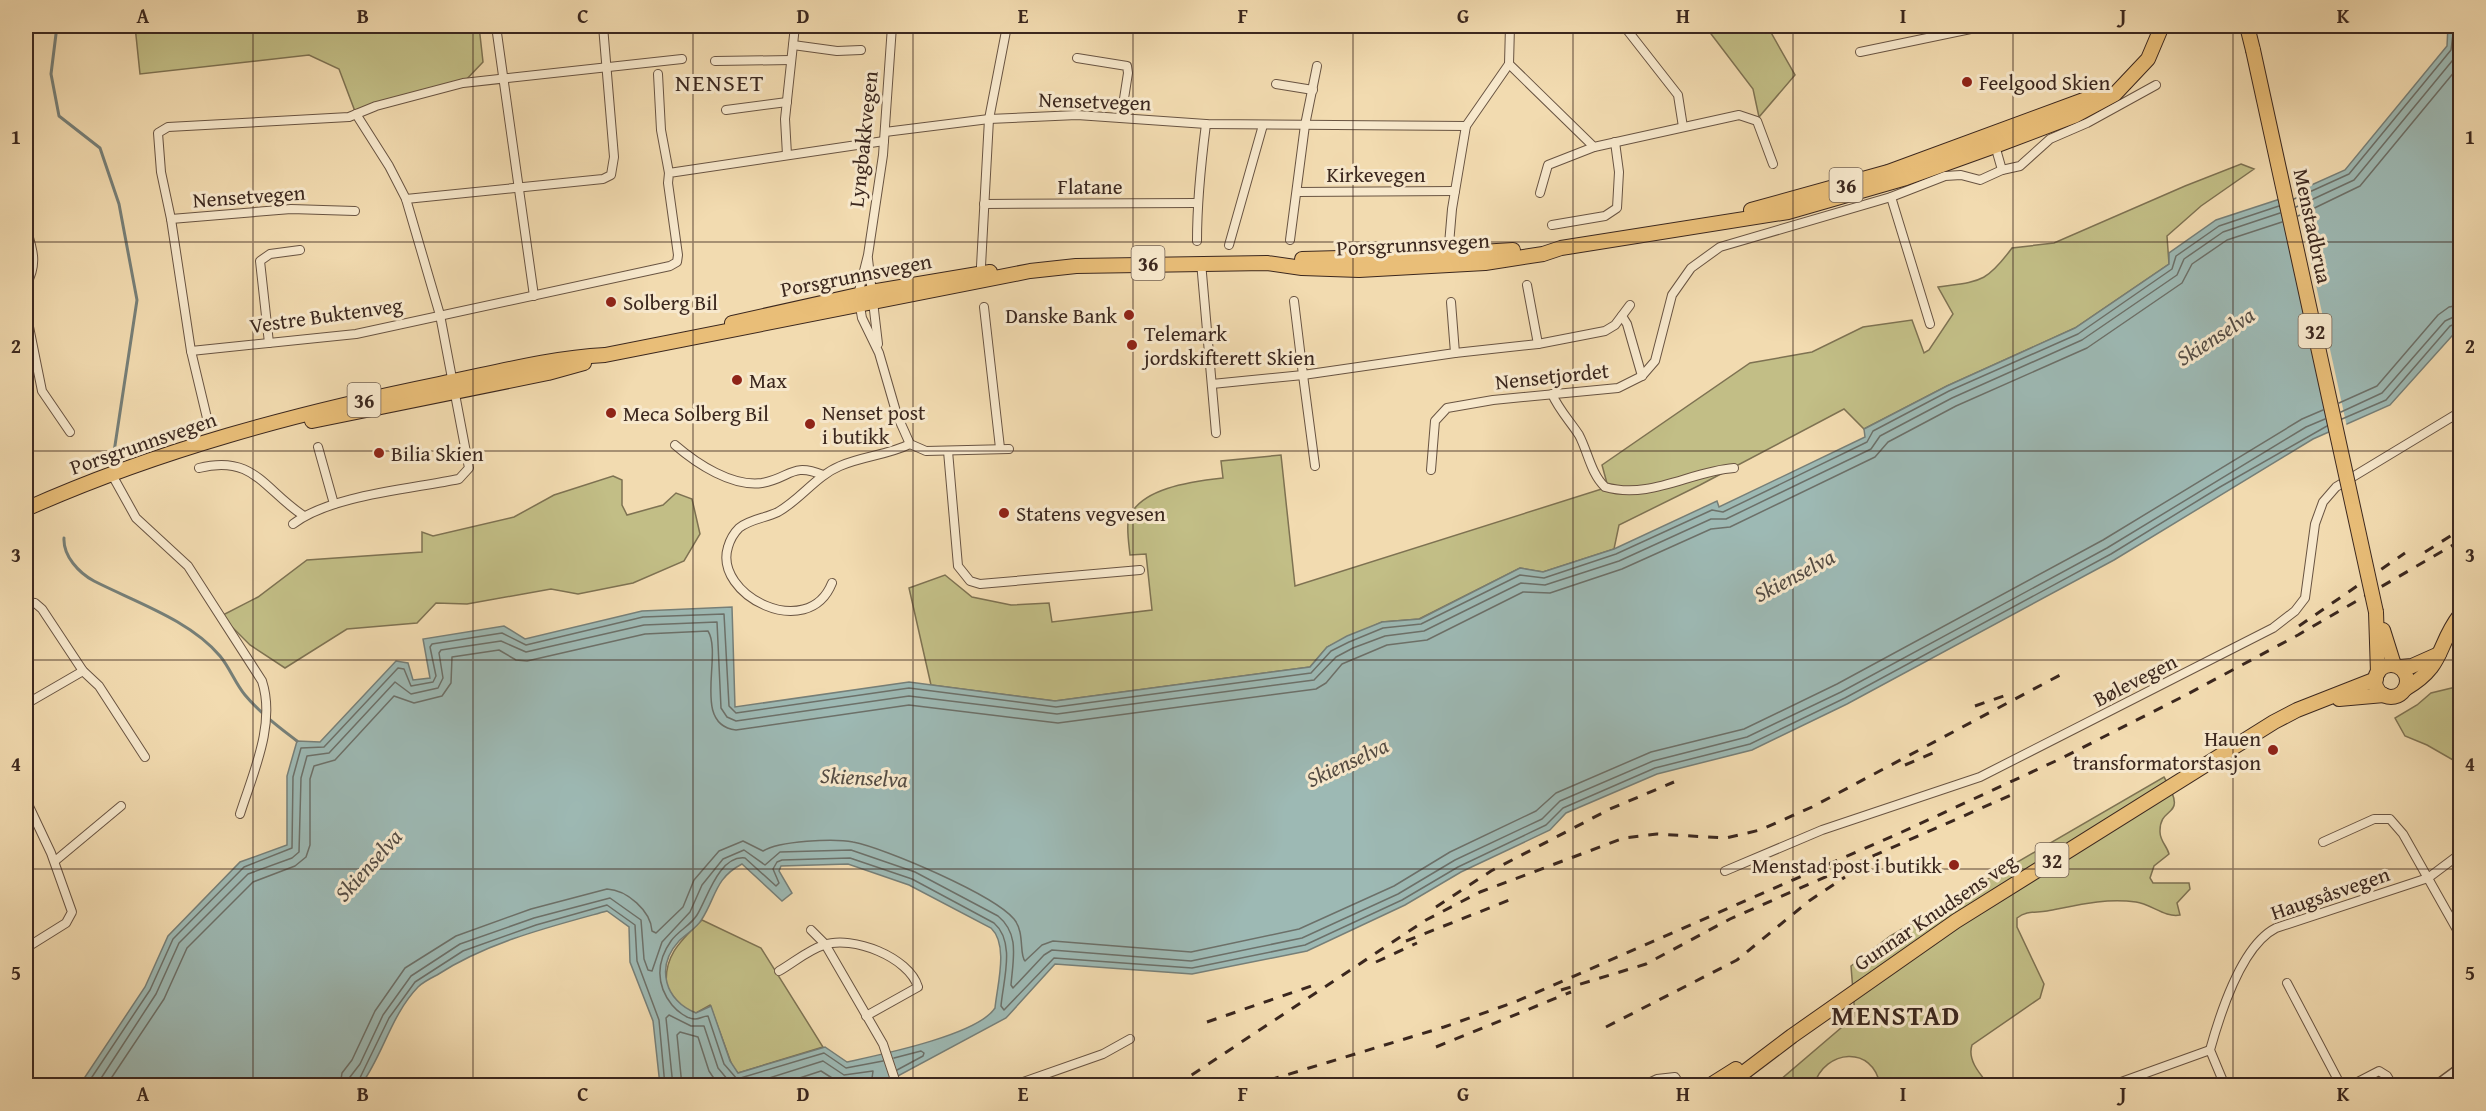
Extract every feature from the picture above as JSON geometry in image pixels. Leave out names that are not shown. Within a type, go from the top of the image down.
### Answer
[{"type":"main road","name":"Porsgrunnsvegen","points":[[26,509],[111,473],[223,437],[278,424],[293,417],[352,402],[453,387],[545,362],[605,355],[975,274],[1014,269],[1030,271],[1076,266],[1201,262],[1267,263],[1302,268],[1350,270],[1448,260],[1543,254],[1561,248],[1801,209],[1906,178],[1993,141],[2074,116],[2115,94],[2125,84],[2148,59],[2162,26]]},
{"type":"main road","name":"Menstadbrua","points":[[2247,26],[2376,612],[2397,666]]},
{"type":"main road","name":"Menstadbrua","points":[[2376,612],[2377,676]]},
{"type":"main road","name":"32","points":[[2441,653],[2427,662],[2382,668],[2377,676],[2376,686],[2384,695],[2396,696],[2432,670],[2441,653],[2448,635],[2460,615]]},
{"type":"main road","name":"32","points":[[2397,666],[2407,676],[2405,689]]},
{"type":"main road","name":"Gunnar Knudsens veg","points":[[1726,1086],[1792,1036],[2015,883],[2274,722],[2377,676]]},
{"type":"main road","name":"Gunnar Knudsens veg","points":[[2322,701],[2384,695]]},
{"type":"main road","name":"Gunnar Knudsens veg","points":[[1709,1086],[1785,1038],[1792,1036]]},
{"type":"street","points":[[496,26],[534,296]]},
{"type":"street","points":[[406,199],[603,179],[610,175],[614,157],[603,26]]},
{"type":"street","points":[[787,155],[787,102],[795,26]]},
{"type":"street","name":"Lyngbakkvegen","points":[[866,299],[868,255],[885,132],[892,26]]},
{"type":"street","points":[[981,266],[989,119],[1007,26]]},
{"type":"street","points":[[1510,26],[1509,64],[1594,147]]},
{"type":"street","points":[[1624,26],[1678,95],[1683,127]]},
{"type":"street","points":[[1860,52],[1984,26]]},
{"type":"street","points":[[793,45],[837,51],[861,50]]},
{"type":"street","points":[[1077,58],[1126,66],[1128,73],[1121,118]]},
{"type":"street","points":[[171,219],[158,150],[158,133],[168,127],[322,119],[356,114],[449,86],[682,59]]},
{"type":"street","points":[[715,61],[791,60]]},
{"type":"street","name":"Kirkevegen","points":[[1448,260],[1455,191],[1466,126],[1509,64]]},
{"type":"street","points":[[1290,240],[1305,125],[1317,66]]},
{"type":"street","points":[[658,74],[661,130],[669,172],[884,141]]},
{"type":"street","points":[[1276,84],[1313,90]]},
{"type":"street","points":[[1642,376],[1655,361],[1672,295],[1691,268],[1720,247],[1891,197],[1945,176],[1961,175],[1980,180],[2002,170],[2020,166],[2050,139],[2096,119],[2156,85]]},
{"type":"street","points":[[726,110],[787,102]]},
{"type":"street","points":[[293,524],[304,516],[334,504],[459,479],[466,475],[470,461],[440,315],[406,199],[389,166],[356,114]]},
{"type":"street","name":"Nensetvegen","points":[[885,132],[989,119],[1077,115],[1206,124],[1466,126]]},
{"type":"street","points":[[1540,193],[1548,165],[1594,147],[1738,115],[1757,121],[1773,164]]},
{"type":"street","points":[[1197,241],[1196,203],[1200,187],[1206,124]]},
{"type":"street","points":[[1229,245],[1263,125]]},
{"type":"street","points":[[1993,141],[2002,170]]},
{"type":"street","points":[[1552,225],[1605,216],[1617,208],[1619,172],[1615,142]]},
{"type":"street","name":"Vestre Buktenveg","points":[[190,351],[356,334],[670,267],[677,262],[669,172]]},
{"type":"street","name":"Kirkevegen","points":[[1298,192],[1455,191]]},
{"type":"street","points":[[1891,197],[1930,324]]},
{"type":"street","name":"Flatane","points":[[984,204],[1196,203]]},
{"type":"street","name":"Nensetvegen","points":[[190,351],[171,219],[298,208],[355,211]]},
{"type":"street","points":[[26,228],[34,265],[26,285]]},
{"type":"street","points":[[269,343],[260,261],[270,254],[300,250]]},
{"type":"street","name":"Lyngbakkvegen","points":[[866,299],[868,255]]},
{"type":"street","points":[[1201,262],[1216,434]]},
{"type":"street","points":[[1527,285],[1538,344]]},
{"type":"street","points":[[866,299],[862,318],[879,353]]},
{"type":"street","points":[[866,299],[897,415],[910,444],[926,451],[1005,448],[984,307]]},
{"type":"street","points":[[1294,301],[1315,466]]},
{"type":"street","points":[[1451,302],[1455,353]]},
{"type":"street","points":[[1212,384],[1303,375],[1455,353],[1538,344],[1605,331],[1615,325],[1630,305]]},
{"type":"street","points":[[26,312],[42,391],[70,432]]},
{"type":"street","points":[[1622,316],[1627,324],[1642,376]]},
{"type":"street","points":[[190,351],[207,418]]},
{"type":"street","name":"Nensetjordet","points":[[1431,470],[1435,421],[1447,408],[1618,388],[1642,376]]},
{"type":"street","points":[[1552,394],[1562,414],[1577,433],[1596,474],[1605,487],[1628,490],[1659,487],[1734,468]]},
{"type":"street","name":"Bølevegen","points":[[1725,871],[1822,830],[1980,777],[2273,628],[2295,611],[2305,598],[2312,535],[2323,502],[2336,487],[2460,411]]},
{"type":"street","points":[[832,583],[820,604],[806,609],[778,611],[757,602],[730,571],[727,560],[730,540],[741,526],[777,512],[823,475],[843,465],[886,455],[910,444]]},
{"type":"street","points":[[675,445],[711,470],[747,483],[764,482],[802,468],[823,475]]},
{"type":"street","points":[[318,447],[334,504]]},
{"type":"street","points":[[948,451],[958,567],[970,581],[980,584],[1140,570]]},
{"type":"street","points":[[199,468],[214,464],[246,468],[304,516]]},
{"type":"street","points":[[111,473],[136,518],[188,566],[262,681],[267,696],[267,720],[240,814]]},
{"type":"street","points":[[26,602],[35,603],[42,609],[83,671],[99,686],[145,757]]},
{"type":"street","points":[[26,704],[83,671]]},
{"type":"street","points":[[26,800],[55,861],[72,912],[70,918],[26,948]]},
{"type":"street","points":[[55,861],[121,806]]},
{"type":"street","name":"Haugsåsvegen","points":[[2323,842],[2374,819],[2390,819],[2399,829],[2460,935]]},
{"type":"street","name":"Haugsåsvegen","points":[[2210,1050],[2227,1001],[2252,950],[2268,933],[2428,878],[2460,854]]},
{"type":"street","points":[[811,930],[825,944],[886,1050],[896,1083]]},
{"type":"street","points":[[779,971],[825,944],[873,949],[893,957],[915,977],[918,987],[866,1016]]},
{"type":"street","points":[[2287,983],[2338,1080],[2344,1086]]},
{"type":"street","points":[[1012,1086],[1102,1054],[1130,1040]]},
{"type":"street","points":[[2110,1086],[2210,1050],[2225,1086]]},
{"type":"street","points":[[2350,1086],[2379,1071],[2388,1076],[2393,1086]]},
{"type":"street","points":[[2437,1086],[2456,1073],[2459,1086]]},
{"type":"street","points":[[1642,1086],[1657,1079],[1675,1077],[1681,1086]]},
{"type":"shaded area","points":[[135,26],[479,26],[483,62],[463,83],[356,114],[339,69],[309,55],[140,74]]},
{"type":"shaded area","points":[[1705,26],[1766,26],[1769,29],[1795,75],[1759,117],[1753,89]]},
{"type":"shaded area","points":[[2241,164],[2254,169],[2201,206],[2167,236],[2169,264],[2075,328],[1947,386],[1864,429],[1844,409],[1619,525],[1614,549],[1543,572],[1520,568],[1419,619],[1382,622],[1327,647],[1310,667],[1055,701],[931,685],[909,588],[945,575],[972,597],[1011,605],[1049,603],[1052,622],[1152,610],[1146,554],[1130,555],[1128,523],[1133,511],[1141,502],[1167,488],[1223,478],[1221,461],[1281,455],[1295,586],[1608,487],[1602,465],[1750,363],[1812,352],[1863,327],[1912,320],[1924,353],[1929,350],[1953,314],[1938,287],[1981,278],[1996,268],[2012,248],[2054,243]]},
{"type":"shaded area","points":[[613,476],[622,480],[622,505],[627,515],[663,505],[676,493],[692,499],[700,534],[684,561],[633,583],[578,594],[551,589],[467,604],[436,603],[417,623],[347,629],[285,668],[250,645],[221,616],[258,597],[307,560],[422,552],[422,532],[433,536],[514,517],[554,495]]},
{"type":"shaded area","points":[[2460,686],[2460,764],[2427,745],[2405,736],[2395,718],[2417,705],[2431,693]]},
{"type":"shaded area","points":[[2164,777],[2174,800],[2174,806],[2161,823],[2160,832],[2169,854],[2154,866],[2150,878],[2153,883],[2189,883],[2190,889],[2177,903],[2180,915],[2169,915],[2136,902],[2113,901],[2028,913],[2017,918],[2017,927],[2044,984],[2040,998],[1972,1045],[1973,1061],[1989,1085],[1880,1085],[1876,1072],[1868,1063],[1848,1056],[1828,1064],[1814,1085],[1773,1086],[1855,1016],[1851,966],[1890,936]]},
{"type":"shaded area","points":[[702,920],[761,948],[823,1047],[738,1073],[733,1068],[710,1005],[696,1013],[684,1009],[667,989],[666,978],[670,958],[680,942]]},
{"type":"water","name":"Skienselva","points":[[2448,26],[2460,26],[2460,327],[2390,405],[2313,439],[2114,560],[1847,704],[1752,750],[1657,774],[1566,813],[1550,830],[1461,872],[1405,905],[1307,951],[1192,974],[1055,964],[1006,1018],[883,1084],[660,1085],[653,1021],[630,962],[629,927],[607,911],[498,944],[457,963],[422,983],[401,1010],[361,1085],[79,1086],[145,987],[168,936],[240,862],[287,845],[287,776],[297,741],[320,742],[396,661],[408,663],[413,680],[430,678],[423,639],[504,626],[525,639],[642,611],[732,607],[735,707],[909,682],[1055,701],[1310,667],[1327,647],[1347,636],[1382,622],[1420,619],[1520,568],[1543,572],[1614,549],[1717,501],[1719,507],[1865,437],[1864,429],[1947,386],[2075,328],[2169,264],[2169,253],[2216,220],[2280,199],[2345,170],[2447,46]],"holes":[[[742,864],[782,901],[792,893],[779,871],[781,866],[848,864],[909,885],[991,928],[996,935],[1001,955],[995,1008],[985,1018],[969,1027],[903,1049],[847,1062],[825,1047],[738,1073],[730,1061],[711,1006],[696,1013],[685,1008],[671,992],[667,982],[667,962],[679,941],[700,922],[726,875]]]},
{"type":"pier","points":[[2295,189],[2347,427],[2331,434],[2279,196]]},
{"type":"waterway","points":[[57,26],[51,74],[59,116],[100,148],[119,204],[137,300],[114,452]]},
{"type":"waterway","points":[[64,538],[69,557],[88,578],[178,622],[208,643],[224,661],[251,702],[297,741]]},
{"type":"railway","points":[[2425,552],[2460,530]]},
{"type":"railway","points":[[1250,1086],[1444,1027],[1515,1002],[1902,832],[2060,759],[2182,697],[2298,635],[2460,541]]},
{"type":"railway","points":[[2299,626],[2405,553]]},
{"type":"railway","points":[[1175,1086],[1426,920],[1480,892],[1624,838],[1657,834],[1726,838],[1760,830],[1812,807],[2062,674]]},
{"type":"railway","points":[[1975,706],[2012,693]]},
{"type":"railway","points":[[1905,765],[1935,752]]},
{"type":"railway","points":[[1436,907],[1491,871],[1610,809],[1674,782]]},
{"type":"railway","points":[[1561,990],[1646,964],[1730,919],[2018,792]]},
{"type":"railway","points":[[1606,1027],[1737,960],[1809,901],[1845,877]]},
{"type":"railway","points":[[1406,941],[1512,899]]},
{"type":"railway","points":[[1376,962],[1417,943]]},
{"type":"railway","points":[[1207,1022],[1320,983]]},
{"type":"railway","points":[[1436,1047],[1571,992]]},
{"type":"place","name":"Feelgood Skien","points":[[1967,82]]},
{"type":"place","name":"Solberg Bil","points":[[611,302]]},
{"type":"place","name":"Danske Bank","points":[[1129,315]]},
{"type":"place","name":"Telemark jordskifterett Skien","points":[[1132,345]]},
{"type":"place","name":"Max","points":[[737,380]]},
{"type":"place","name":"Meca Solberg Bil","points":[[611,413]]},
{"type":"place","name":"Nenset post i butikk","points":[[810,424]]},
{"type":"place","name":"Bilia Skien","points":[[379,453]]},
{"type":"place","name":"Statens vegvesen","points":[[1004,513]]},
{"type":"place","name":"Hauen transformatorstasjon","points":[[2273,750]]},
{"type":"place","name":"Menstad post i butikk","points":[[1954,865]]},
{"type":"district","name":"NENSET","points":[[720,82]]},
{"type":"district","name":"MENSTAD","points":[[1896,1015]]}]
